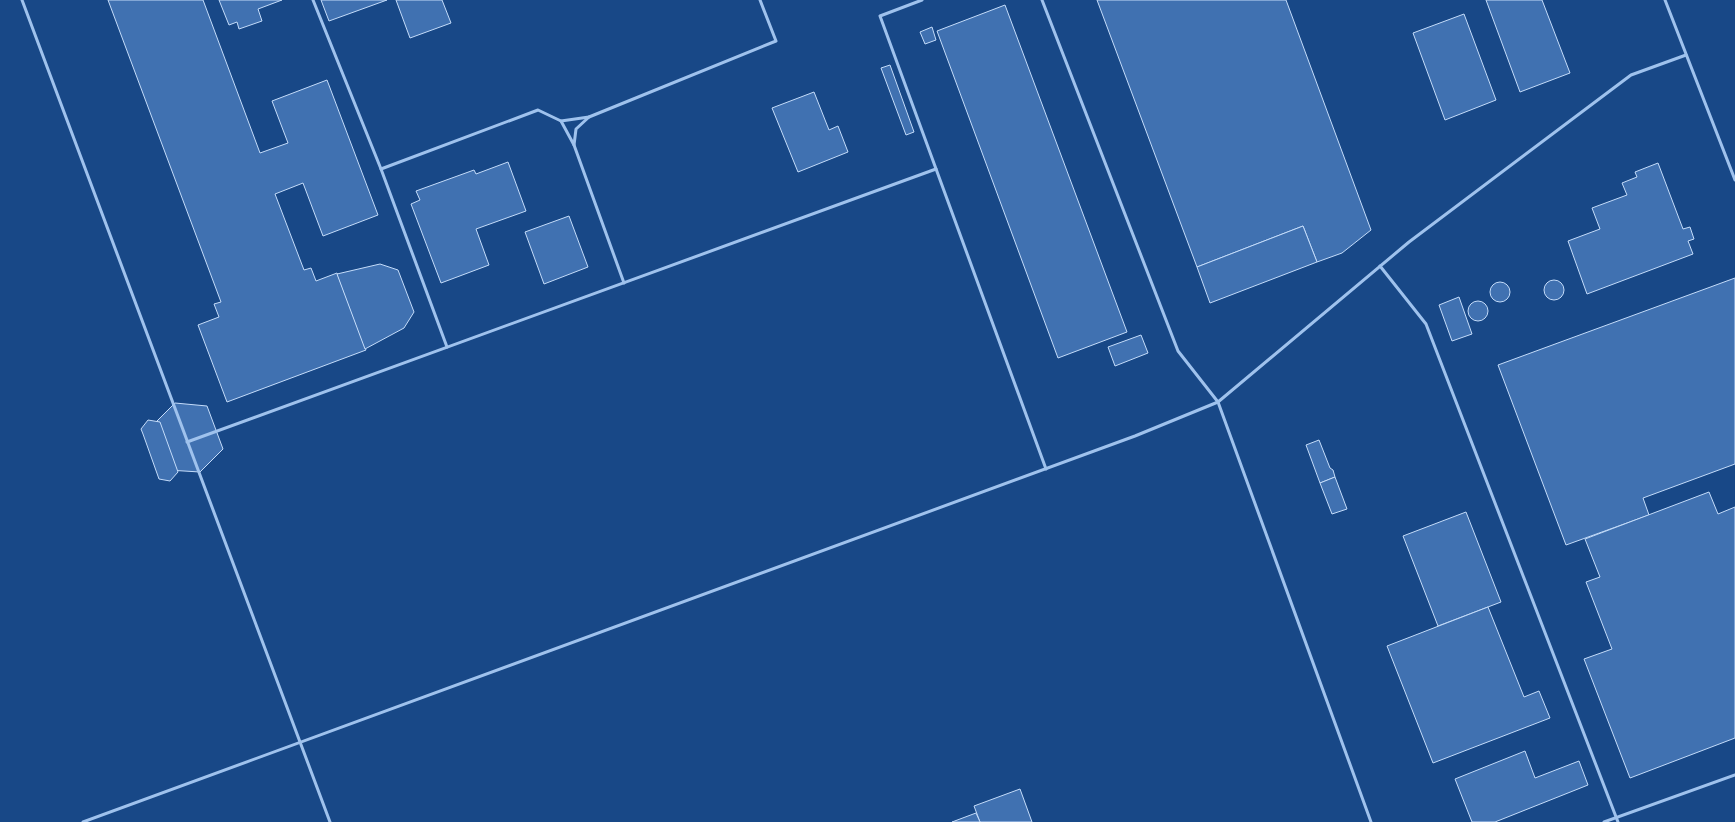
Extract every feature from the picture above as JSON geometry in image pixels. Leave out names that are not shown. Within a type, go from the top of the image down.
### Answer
[{"type":"lane","points":[[22,0],[330,822]]},
{"type":"lane","points":[[313,0],[381,169],[447,347]]},
{"type":"lane","points":[[381,169],[538,110],[562,121],[589,117],[776,41],[760,0]]},
{"type":"lane","points":[[922,0],[880,16],[1046,469]]},
{"type":"lane","points":[[1042,0],[1178,351],[1218,402],[1371,822]]},
{"type":"lane","points":[[1665,0],[1735,180]]},
{"type":"lane","points":[[82,822],[1046,469],[1135,436],[1218,402],[1409,242],[1631,75],[1686,55]]},
{"type":"lane","points":[[574,145],[576,129],[589,117]]},
{"type":"lane","points":[[562,121],[574,145],[624,283]]},
{"type":"lane","points":[[187,442],[936,169]]},
{"type":"lane","points":[[1380,266],[1426,324],[1618,822]]},
{"type":"lane","points":[[1604,822],[1735,775]]},
{"type":"building","points":[[108,0],[203,0],[260,153],[288,143],[272,101],[327,80],[378,215],[323,236],[303,183],[275,194],[304,270],[311,268],[316,281],[337,273],[366,350],[227,402],[198,325],[219,317],[214,304],[221,302]]},
{"type":"building","points":[[219,0],[282,0],[258,9],[262,21],[239,29],[237,22],[229,25]]},
{"type":"building","points":[[321,0],[387,0],[329,21]]},
{"type":"building","points":[[396,0],[442,0],[451,23],[410,38]]},
{"type":"building","points":[[1097,0],[1286,0],[1371,230],[1342,253],[1317,262],[1303,226],[1197,267]]},
{"type":"building","points":[[1486,0],[1542,0],[1570,73],[1520,92]]},
{"type":"building","points":[[1005,5],[1127,332],[1058,358],[937,31]]},
{"type":"building","points":[[1464,14],[1496,100],[1445,120],[1413,33]]},
{"type":"building","points":[[932,27],[936,40],[925,44],[920,32]]},
{"type":"building","points":[[890,65],[914,132],[906,135],[881,68]]},
{"type":"building","points":[[814,92],[829,130],[838,126],[848,152],[798,172],[772,108]]},
{"type":"building","points":[[508,162],[526,211],[476,229],[489,265],[441,283],[411,204],[420,200],[416,191],[474,170],[476,174]]},
{"type":"building","points":[[1658,163],[1683,229],[1690,227],[1694,239],[1688,241],[1693,254],[1587,294],[1568,241],[1600,229],[1592,208],[1627,195],[1622,183],[1637,177],[1635,172]]},
{"type":"building","points":[[569,216],[588,267],[544,284],[525,232]]},
{"type":"building","points":[[1303,226],[1317,262],[1210,303],[1197,267]]},
{"type":"building","points":[[380,264],[398,270],[414,312],[404,328],[365,349],[337,274]]},
{"type":"building","points":[[1735,278],[1735,464],[1643,498],[1649,515],[1566,545],[1498,365]]},
{"type":"building","points":[[1554,280],[1561,283],[1564,290],[1561,297],[1554,300],[1547,297],[1544,290],[1547,283]]},
{"type":"building","points":[[1500,282],[1507,285],[1510,292],[1507,299],[1500,302],[1493,299],[1490,292],[1493,285]]},
{"type":"building","points":[[1459,297],[1472,334],[1452,341],[1439,305]]},
{"type":"building","points":[[1478,301],[1485,304],[1488,311],[1485,318],[1478,321],[1471,318],[1468,311],[1471,304]]},
{"type":"building","points":[[1141,335],[1148,353],[1115,366],[1108,347]]},
{"type":"building","points":[[175,403],[207,406],[223,449],[200,472],[168,470],[152,426]]},
{"type":"building","points":[[148,420],[160,422],[178,472],[170,481],[159,479],[141,429]]},
{"type":"building","points":[[1319,440],[1335,477],[1320,483],[1306,445]]},
{"type":"building","points":[[1335,477],[1347,509],[1332,514],[1320,483]]},
{"type":"building","points":[[1709,492],[1718,514],[1735,507],[1735,738],[1630,778],[1584,659],[1612,649],[1586,582],[1600,577],[1585,539]]},
{"type":"building","points":[[1466,512],[1501,602],[1438,626],[1403,536]]},
{"type":"building","points":[[1488,607],[1524,697],[1539,691],[1550,718],[1433,763],[1387,646]]},
{"type":"building","points":[[1525,751],[1535,778],[1579,761],[1588,785],[1495,822],[1472,822],[1455,779]]},
{"type":"building","points":[[1020,789],[1032,822],[980,822],[974,806]]},
{"type":"building","points":[[976,813],[980,822],[952,822]]}]
